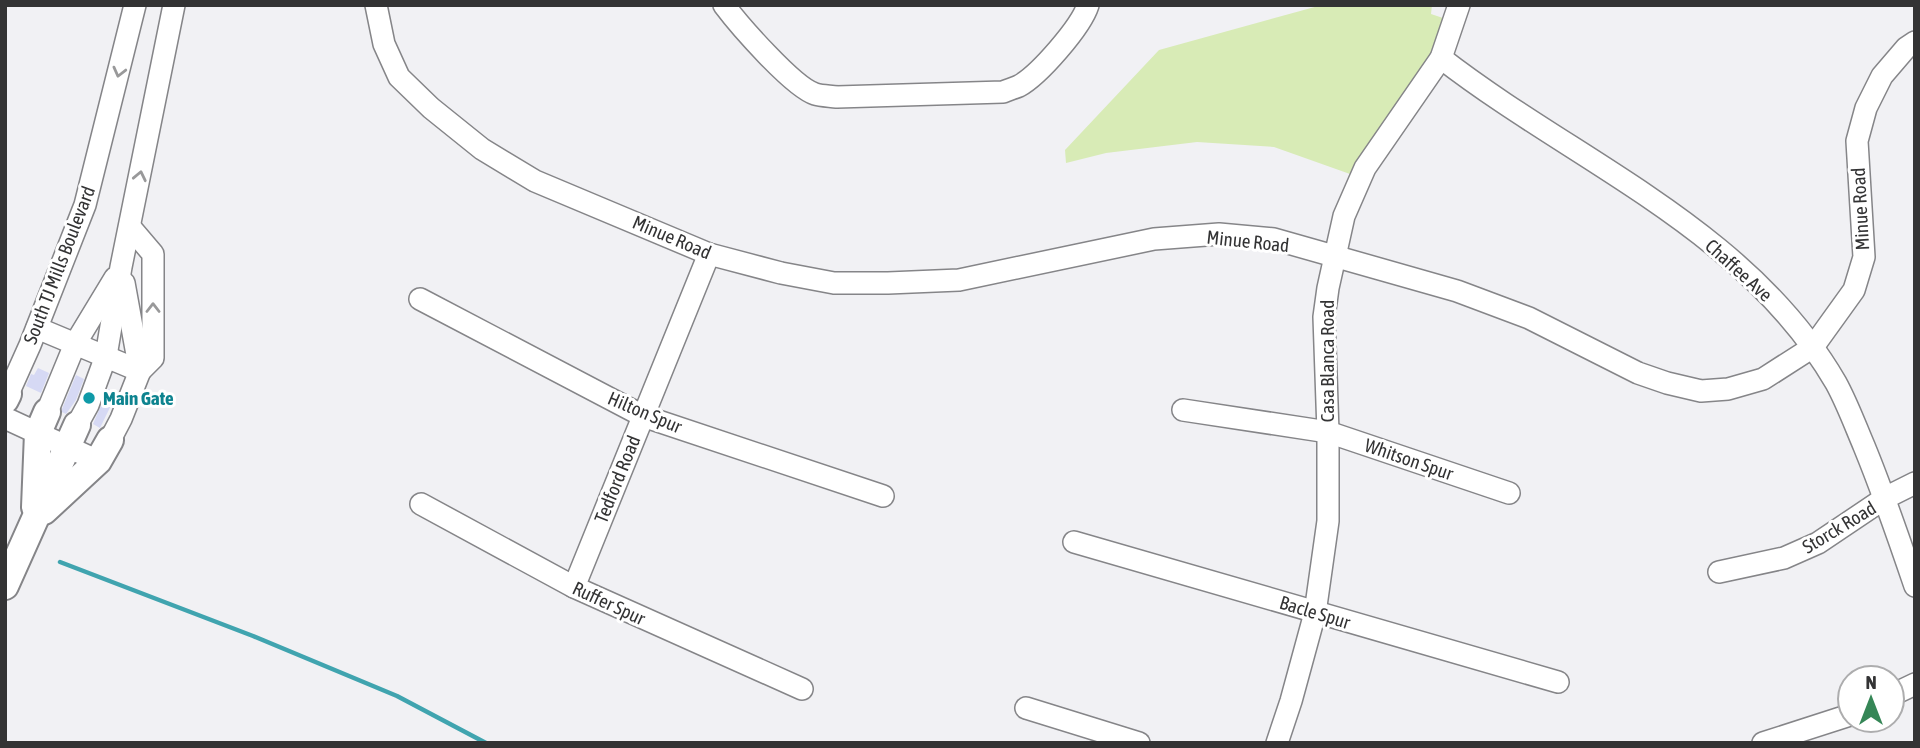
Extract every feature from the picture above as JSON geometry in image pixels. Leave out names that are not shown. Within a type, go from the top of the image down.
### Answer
[{"type":"main road","points":[[5,586],[73,437]]},
{"type":"street","name":"South TJ Mills Boulevard","points":[[6,404],[85,205],[135,5]]},
{"type":"street","points":[[73,437],[107,357],[121,267],[174,5]]},
{"type":"street","name":"Minue Road","points":[[376,5],[384,44],[399,77],[431,108],[482,149],[535,181],[709,254],[781,273],[834,283],[959,280],[1154,239],[1219,234],[1274,239],[1457,291],[1529,318],[1638,373],[1701,391],[1728,389],[1763,379],[1813,347],[1854,290],[1864,257],[1857,141],[1866,108],[1882,76],[1906,48],[1915,42]]},
{"type":"street","points":[[724,5],[739,25],[800,86],[814,94],[837,97],[1003,92],[1020,85],[1034,74],[1079,25],[1088,5]]},
{"type":"street","name":"Casa Blanca Road","points":[[1277,743],[1315,613],[1328,521],[1324,317],[1344,216],[1365,168],[1441,58],[1458,5]]},
{"type":"street","name":"Chaffee Ave","points":[[1441,58],[1471,81],[1669,211],[1763,288],[1813,347],[1841,393],[1885,498],[1915,586]]},
{"type":"street","points":[[37,328],[107,357],[153,358],[153,254],[130,227]]},
{"type":"street","name":"Tedford Road","points":[[573,587],[709,254]]},
{"type":"street","points":[[73,437],[107,357],[121,267]]},
{"type":"street","points":[[6,404],[73,437],[121,419],[107,357],[121,267]]},
{"type":"street","name":"Hilton Spur","points":[[420,299],[643,416],[883,496]]},
{"type":"street","name":"Whitson Spur","points":[[1183,410],[1328,432],[1509,493]]},
{"type":"street","name":"Storck Road","points":[[1718,572],[1784,558],[1818,543],[1885,498],[1915,483]]},
{"type":"street","name":"Ruffer Spur","points":[[421,504],[573,587],[802,689]]},
{"type":"street","name":"Bacle Spur","points":[[1074,542],[1558,682]]},
{"type":"street","points":[[1026,708],[1139,743]]},
{"type":"street","points":[[1763,743],[1836,720]]},
{"type":"green space","points":[[1322,5],[1432,5],[1431,14],[1446,19],[1416,80],[1350,174],[1274,147],[1197,142],[1106,153],[1066,163],[1065,150],[1159,50]]},
{"type":"building","points":[[38,368],[49,373],[41,393],[26,386],[31,374],[34,375]]},
{"type":"building","points":[[76,375],[84,379],[76,400],[66,414],[62,409]]},
{"type":"building","points":[[108,389],[117,393],[100,428],[93,424]]},
{"type":"waterway","points":[[60,562],[253,636],[397,696],[486,743]]},
{"type":"place","name":"Main Gate","points":[[89,398]]}]
